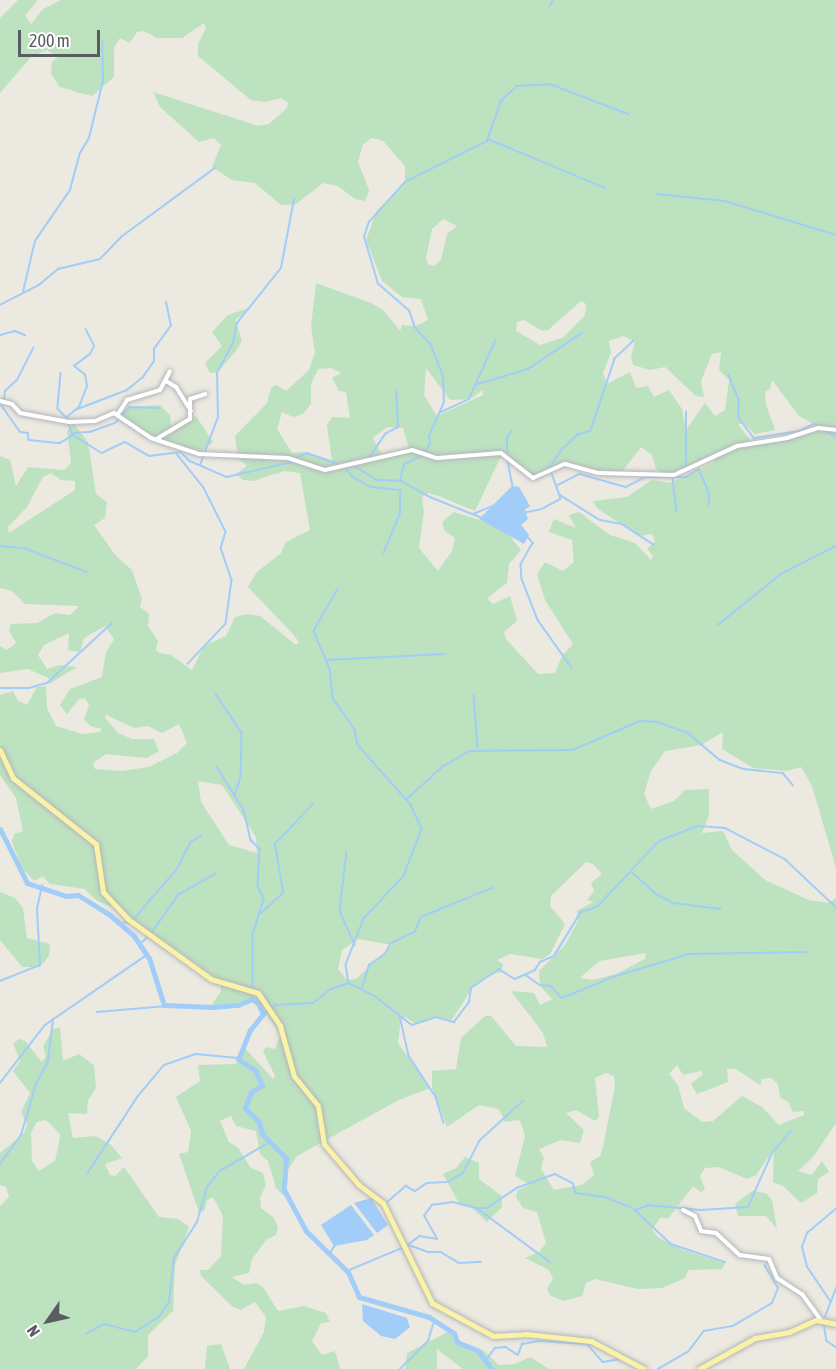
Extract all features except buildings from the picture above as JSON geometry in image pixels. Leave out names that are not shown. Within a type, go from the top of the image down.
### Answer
[{"type":"main road","points":[[0,750],[13,778],[96,844],[104,892],[128,919],[212,979],[258,993],[280,1026],[294,1076],[318,1106],[324,1144],[359,1185],[384,1203],[432,1303],[493,1336],[526,1334],[591,1341],[644,1369]]},
{"type":"main road","points":[[699,1369],[755,1338],[789,1332],[820,1319],[836,1324]]},
{"type":"street","points":[[0,401],[12,404],[20,413],[69,422],[95,421],[117,414],[127,400],[158,392],[170,371]]},
{"type":"street","points":[[166,381],[176,387],[191,412]]},
{"type":"street","points":[[155,439],[175,432],[190,420],[190,399],[205,394]]},
{"type":"street","points":[[117,414],[155,439],[199,454],[288,458],[325,470],[412,450],[437,458],[501,453],[533,478],[565,465],[599,473],[674,475],[737,446],[787,438],[818,428],[836,430]]},
{"type":"street","points":[[683,1210],[695,1216],[701,1231],[716,1233],[746,1258],[769,1259],[777,1278],[802,1294],[820,1319]]},
{"type":"street","points":[[706,1369],[716,1358]]},
{"type":"green space","points":[[18,0],[38,0],[25,15],[31,24],[43,9],[61,0],[836,0],[836,868],[812,786],[801,767],[786,771],[753,768],[722,749],[723,732],[701,745],[665,751],[651,771],[644,794],[651,809],[674,801],[685,790],[709,789],[709,815],[702,833],[723,831],[732,850],[765,880],[809,900],[828,903],[836,898],[836,1123],[813,1157],[798,1171],[812,1175],[822,1161],[829,1172],[818,1179],[817,1193],[801,1203],[783,1186],[773,1182],[774,1149],[756,1175],[747,1179],[719,1167],[705,1168],[700,1176],[705,1189],[701,1192],[693,1186],[668,1219],[661,1217],[652,1229],[658,1237],[680,1249],[725,1263],[722,1269],[688,1270],[685,1278],[662,1288],[638,1289],[595,1279],[586,1283],[582,1296],[563,1301],[550,1295],[547,1289],[553,1278],[549,1270],[525,1258],[539,1252],[546,1243],[537,1212],[523,1208],[516,1197],[518,1190],[530,1185],[515,1176],[525,1136],[521,1123],[519,1120],[505,1122],[499,1109],[479,1105],[447,1127],[432,1088],[432,1071],[456,1069],[461,1038],[485,1016],[491,1016],[516,1046],[547,1047],[543,1033],[511,991],[534,993],[540,1005],[552,999],[540,986],[539,971],[565,945],[578,921],[577,911],[593,902],[587,900],[594,891],[591,883],[602,874],[593,864],[586,862],[551,896],[550,906],[565,924],[550,954],[542,959],[510,954],[497,960],[503,964],[501,972],[487,976],[473,987],[451,1021],[436,1016],[416,1024],[405,1017],[401,1019],[398,1043],[430,1088],[397,1101],[297,1156],[285,1174],[284,1196],[276,1188],[268,1161],[260,1154],[256,1131],[236,1126],[231,1116],[220,1121],[229,1142],[238,1148],[251,1168],[263,1173],[266,1185],[260,1198],[261,1208],[274,1218],[278,1228],[276,1235],[266,1240],[252,1259],[249,1273],[232,1277],[244,1285],[256,1283],[263,1287],[278,1311],[304,1306],[326,1313],[330,1322],[321,1323],[312,1341],[322,1355],[335,1351],[340,1369],[244,1369],[264,1332],[266,1317],[255,1302],[240,1310],[233,1307],[201,1276],[200,1270],[208,1270],[221,1256],[223,1216],[213,1197],[207,1200],[204,1211],[199,1212],[179,1154],[188,1152],[191,1131],[176,1097],[200,1081],[198,1065],[236,1064],[244,1047],[273,1079],[275,1076],[263,1051],[266,1047],[275,1049],[281,1034],[254,998],[215,1009],[212,1005],[221,991],[220,981],[111,904],[111,907],[97,901],[85,889],[50,884],[43,876],[34,881],[22,868],[12,842],[14,834],[23,831],[16,798],[0,775],[0,695],[13,691],[18,701],[27,705],[37,687],[46,686],[47,708],[56,726],[82,734],[101,732],[101,728],[92,727],[84,720],[89,705],[85,698],[79,699],[67,714],[60,705],[70,689],[102,677],[106,652],[114,639],[105,626],[84,638],[80,652],[68,650],[69,633],[44,645],[38,655],[47,669],[60,665],[77,667],[49,684],[50,679],[28,669],[0,673],[0,646],[7,650],[16,643],[9,630],[11,624],[37,623],[55,613],[70,615],[79,606],[25,604],[12,591],[0,588],[0,456],[10,460],[16,486],[28,467],[64,470],[71,463],[67,431],[74,424],[88,442],[96,494],[107,502],[105,518],[94,525],[116,556],[132,570],[142,599],[140,607],[149,614],[148,626],[158,641],[156,650],[160,653],[171,655],[192,670],[204,646],[226,636],[235,617],[247,614],[260,616],[296,645],[299,642],[292,633],[248,587],[257,572],[281,553],[286,542],[310,530],[300,473],[284,471],[253,481],[243,480],[236,474],[247,466],[238,458],[235,436],[267,403],[271,388],[276,385],[286,391],[309,370],[315,352],[311,326],[316,283],[371,303],[383,310],[400,331],[402,325],[415,326],[428,320],[421,299],[402,297],[382,281],[366,240],[377,210],[405,184],[405,166],[383,141],[372,138],[363,144],[358,162],[369,190],[365,201],[355,199],[338,186],[323,183],[296,204],[281,205],[255,183],[232,180],[212,167],[221,145],[214,138],[199,142],[160,107],[153,92],[258,126],[269,124],[287,108],[288,103],[281,98],[265,102],[251,100],[198,56],[198,44],[206,28],[204,23],[182,38],[157,38],[144,31],[137,32],[130,43],[120,38],[114,48],[114,77],[92,96],[60,87],[51,74],[52,62],[58,57],[47,50],[31,57],[0,93],[0,18]],"holes":[[[443,219],[457,226],[447,234],[441,260],[434,266],[428,264],[426,258],[432,229]],[[581,301],[586,304],[585,315],[564,337],[540,345],[516,331],[517,322],[524,320],[542,331],[548,330]],[[623,336],[635,342],[631,357],[633,365],[650,370],[665,367],[696,396],[704,397],[701,381],[712,354],[721,352],[719,370],[729,380],[725,410],[715,416],[705,403],[686,430],[682,409],[669,390],[654,397],[648,386],[636,388],[630,372],[607,384],[603,373],[611,352],[609,341]],[[331,368],[341,373],[332,378],[339,391],[346,392],[350,418],[332,417],[327,425],[332,462],[306,452],[292,453],[277,429],[282,412],[293,417],[303,414],[311,404],[311,384],[318,369]],[[426,368],[450,400],[470,399],[483,390],[483,395],[437,416],[424,395]],[[772,380],[799,416],[819,427],[786,440],[753,444],[738,424],[744,424],[755,434],[775,430],[766,404],[765,392],[770,389]],[[387,427],[403,428],[409,448],[381,454],[373,438]],[[641,447],[652,455],[656,469],[665,475],[718,455],[713,463],[670,483],[652,480],[627,497],[593,501],[597,508],[638,536],[652,534],[655,541],[647,549],[653,556],[651,560],[635,543],[610,535],[579,512],[569,515],[576,528],[554,519],[549,532],[572,540],[574,562],[563,571],[545,562],[537,574],[545,600],[573,644],[562,656],[555,673],[538,674],[506,639],[504,632],[517,621],[510,596],[493,604],[487,598],[507,583],[509,564],[521,550],[508,534],[490,523],[454,512],[442,522],[445,531],[455,538],[452,551],[438,571],[419,548],[424,512],[422,497],[428,493],[475,511],[502,454],[534,481],[568,465],[595,474],[621,473]],[[51,473],[61,480],[75,481],[75,490],[9,533],[8,527],[27,507],[43,477]],[[106,715],[134,728],[148,726],[162,733],[179,724],[187,743],[177,753],[149,767],[122,771],[95,769],[93,763],[106,754],[147,758],[159,751],[154,739],[132,739],[118,733],[105,718]],[[198,781],[222,785],[256,837],[257,853],[229,845],[201,802]],[[358,939],[392,945],[356,979],[347,980],[338,969],[342,950]],[[646,953],[645,959],[616,974],[593,980],[580,978],[599,961]],[[677,1065],[683,1075],[701,1071],[703,1074],[691,1084],[697,1094],[728,1082],[727,1069],[736,1069],[760,1085],[762,1079],[771,1078],[778,1084],[780,1097],[788,1102],[793,1112],[804,1111],[804,1115],[779,1125],[762,1107],[742,1096],[713,1121],[702,1122],[684,1108],[678,1085],[669,1074]],[[606,1073],[614,1076],[615,1086],[603,1147],[600,1156],[590,1162],[594,1175],[582,1185],[554,1190],[541,1169],[544,1158],[539,1149],[561,1140],[580,1143],[584,1130],[566,1113],[576,1110],[595,1121],[599,1117],[595,1078]]]},
{"type":"green space","points":[[252,307],[235,320],[242,340],[238,348],[218,372],[210,373],[205,363],[222,346],[212,332],[228,315]]},
{"type":"green space","points":[[160,405],[170,415],[171,426],[196,416],[213,442],[202,451],[191,453],[165,441],[147,438],[120,416],[132,407]]},
{"type":"green space","points":[[0,892],[15,898],[23,908],[27,938],[50,944],[49,956],[40,967],[22,967],[0,940]]},
{"type":"green space","points":[[60,1027],[63,1061],[79,1054],[94,1065],[96,1088],[88,1100],[87,1114],[68,1113],[73,1138],[95,1136],[110,1144],[122,1158],[105,1164],[110,1175],[115,1176],[124,1167],[159,1217],[178,1219],[189,1227],[175,1265],[173,1311],[148,1335],[148,1356],[136,1369],[0,1369],[0,1206],[9,1197],[6,1187],[0,1185],[0,1153],[24,1133],[27,1124],[21,1112],[30,1093],[13,1071],[20,1061],[13,1043],[20,1039],[25,1041],[42,1062],[46,1056],[43,1046],[53,1029]],"holes":[[[46,1120],[60,1134],[55,1161],[39,1171],[32,1161],[31,1133],[37,1122]]]},
{"type":"green space","points":[[465,1157],[479,1163],[479,1179],[502,1196],[502,1207],[487,1222],[472,1208],[460,1205],[443,1174],[456,1168]]},
{"type":"green space","points":[[752,1191],[766,1193],[772,1200],[777,1229],[766,1216],[738,1216],[735,1204]]},
{"type":"green space","points":[[448,1332],[475,1352],[482,1349],[499,1365],[515,1364],[530,1357],[549,1369],[463,1369],[437,1349],[437,1369],[405,1369],[407,1353]]},
{"type":"green space","points":[[221,1344],[230,1369],[205,1369],[207,1346]]},
{"type":"water","points":[[512,486],[519,487],[530,506],[525,510],[528,519],[521,525],[529,535],[524,544],[479,519]]},
{"type":"water","points":[[371,1198],[388,1225],[377,1233],[354,1203]]},
{"type":"water","points":[[351,1205],[374,1235],[367,1240],[334,1246],[321,1225]]},
{"type":"water","points":[[362,1304],[407,1318],[410,1327],[395,1339],[381,1336],[363,1321]]},
{"type":"waterway","points":[[549,7],[553,0]]},
{"type":"waterway","points":[[23,292],[35,241],[70,190],[80,153],[89,138],[103,81],[102,42]]},
{"type":"waterway","points":[[400,481],[404,464],[422,456],[430,444],[429,436],[444,403],[443,376],[430,344],[415,328],[409,311],[378,284],[364,237],[369,222],[405,182],[487,141],[501,101],[517,86],[550,84],[628,114]]},
{"type":"waterway","points":[[488,139],[605,188]]},
{"type":"waterway","points":[[0,305],[39,285],[58,269],[100,259],[121,237],[215,168]]},
{"type":"waterway","points":[[656,194],[725,201],[836,235]]},
{"type":"waterway","points":[[200,465],[218,417],[217,373],[233,343],[237,323],[281,268],[294,199]]},
{"type":"waterway","points":[[75,410],[127,390],[143,377],[154,361],[154,349],[171,326],[166,303]]},
{"type":"waterway","points":[[67,417],[79,407],[87,386],[85,375],[74,366],[90,354],[94,346],[86,330]]},
{"type":"waterway","points":[[0,335],[15,331],[25,335]]},
{"type":"waterway","points":[[475,385],[528,369],[582,333]]},
{"type":"waterway","points":[[439,413],[469,399],[495,341]]},
{"type":"waterway","points":[[634,341],[615,359],[591,431],[578,435],[562,450],[550,468],[560,495],[600,520],[622,524],[654,545]]},
{"type":"waterway","points":[[4,400],[5,391],[17,380],[33,348]]},
{"type":"waterway","points":[[61,373],[58,409],[67,418],[73,435],[102,453],[125,442],[149,456],[181,452],[190,461],[227,477],[292,462]]},
{"type":"waterway","points":[[729,375],[739,400],[739,418],[754,438],[800,431],[814,424],[821,427]]},
{"type":"waterway","points":[[369,458],[385,434],[398,427],[396,391]]},
{"type":"waterway","points":[[0,403],[20,432],[28,433],[29,440],[60,443],[72,436]]},
{"type":"waterway","points":[[74,433],[90,432],[115,423],[130,407],[159,408]]},
{"type":"waterway","points":[[686,412],[686,467]]},
{"type":"waterway","points":[[507,457],[507,438],[512,430]]},
{"type":"waterway","points":[[824,430],[836,437]]},
{"type":"waterway","points":[[295,458],[307,453],[339,464]]},
{"type":"waterway","points":[[177,454],[204,488],[226,532],[221,548],[232,580],[226,624],[188,664]]},
{"type":"waterway","points":[[508,461],[513,486]]},
{"type":"waterway","points":[[353,465],[377,480],[401,481],[430,497],[480,517]]},
{"type":"waterway","points":[[344,466],[353,477],[371,487],[401,490],[400,515],[384,553]]},
{"type":"waterway","points":[[558,485],[580,474],[626,487],[646,477],[686,477],[699,469],[710,495],[709,505]]},
{"type":"waterway","points":[[673,479],[677,511]]},
{"type":"waterway","points":[[523,513],[542,509],[560,499],[560,495]]},
{"type":"waterway","points":[[473,514],[493,506]]},
{"type":"waterway","points":[[528,537],[533,543],[521,565],[522,579],[538,620],[572,668]]},
{"type":"waterway","points":[[0,546],[27,549],[87,572]]},
{"type":"waterway","points":[[718,625],[781,574],[836,546]]},
{"type":"waterway","points":[[338,589],[314,631],[330,669],[333,698],[355,730],[358,745],[411,805],[422,829],[404,876],[364,919],[346,965],[349,983]]},
{"type":"waterway","points":[[0,688],[29,688],[47,683],[112,623]]},
{"type":"waterway","points":[[327,660],[444,654]]},
{"type":"waterway","points":[[216,694],[242,733],[241,777],[235,796]]},
{"type":"waterway","points":[[474,695],[478,748]]},
{"type":"waterway","points":[[407,799],[442,767],[470,751],[573,750],[640,721],[658,722],[688,733],[720,760],[744,769],[783,773],[793,785]]},
{"type":"waterway","points":[[217,767],[244,810],[251,840],[260,849],[258,886],[264,899],[253,935],[253,990]]},
{"type":"waterway","points":[[261,913],[283,893],[275,844],[313,804]]},
{"type":"waterway","points":[[263,1014],[276,1005],[313,1003],[331,989],[349,983],[375,996],[412,1025],[436,1017],[454,1022],[469,1002],[471,988],[499,969],[515,979],[535,970],[540,962],[554,956],[581,912],[598,906],[659,841],[698,826],[725,828],[785,859],[836,907]]},
{"type":"waterway","points":[[0,829],[27,883],[66,896],[78,895],[111,916],[134,936],[149,958],[164,1005],[213,1007],[238,1005],[252,999],[258,1003],[263,1014],[250,1030],[238,1059],[255,1070],[262,1085],[251,1092],[245,1108],[259,1122],[262,1134],[286,1158],[284,1190],[306,1231],[348,1272],[359,1297],[429,1317],[454,1333],[457,1342],[477,1350],[492,1369]]},
{"type":"waterway","points":[[133,920],[177,869],[190,843],[202,835]]},
{"type":"waterway","points":[[347,852],[340,911],[355,945]]},
{"type":"waterway","points":[[633,873],[656,894],[674,903],[721,909]]},
{"type":"waterway","points":[[152,932],[178,895],[215,874]]},
{"type":"waterway","points":[[0,981],[40,965],[37,909],[42,886]]},
{"type":"waterway","points":[[362,988],[369,965],[385,954],[390,944],[415,931],[421,917],[492,888]]},
{"type":"waterway","points":[[118,923],[129,922]]},
{"type":"waterway","points":[[140,944],[149,936]]},
{"type":"waterway","points":[[526,975],[540,985],[551,986],[562,998],[613,977],[689,954],[806,952]]},
{"type":"waterway","points":[[0,1083],[45,1025],[147,955]]},
{"type":"waterway","points":[[97,1012],[167,1006]]},
{"type":"waterway","points":[[400,1016],[409,1056],[436,1097],[444,1123]]},
{"type":"waterway","points":[[0,1164],[21,1135],[36,1084],[48,1061],[53,1019]]},
{"type":"waterway","points":[[87,1174],[138,1096],[164,1065],[196,1054],[238,1058]]},
{"type":"waterway","points":[[385,1204],[406,1186],[415,1191],[427,1183],[448,1182],[463,1173],[479,1141],[523,1101]]},
{"type":"waterway","points":[[636,1210],[649,1205],[701,1210],[748,1207],[772,1153],[791,1131]]},
{"type":"waterway","points":[[86,1334],[104,1324],[135,1332],[159,1317],[169,1302],[174,1258],[197,1222],[207,1187],[220,1171],[270,1142]]},
{"type":"waterway","points":[[477,1208],[487,1208],[517,1188],[555,1174],[573,1183],[576,1193],[606,1197],[634,1209],[671,1244],[725,1262]]},
{"type":"waterway","points":[[406,1246],[420,1236],[437,1239],[424,1216],[432,1205],[453,1202],[477,1208],[550,1262]]},
{"type":"waterway","points":[[830,1301],[807,1267],[802,1247],[807,1233],[836,1209]]},
{"type":"waterway","points":[[329,1255],[335,1245]]},
{"type":"waterway","points":[[409,1245],[428,1252],[441,1252],[459,1263],[481,1262]]},
{"type":"waterway","points":[[347,1271],[402,1248]]},
{"type":"waterway","points":[[658,1369],[688,1352],[704,1331],[733,1326],[772,1303],[778,1288],[765,1266]]},
{"type":"waterway","points":[[825,1317],[836,1288]]},
{"type":"waterway","points":[[400,1369],[428,1341],[434,1321]]},
{"type":"waterway","points":[[824,1323],[827,1341],[836,1347]]},
{"type":"waterway","points":[[486,1360],[495,1348],[506,1347],[518,1355],[522,1344],[539,1341],[587,1344],[603,1362],[621,1359]]}]
